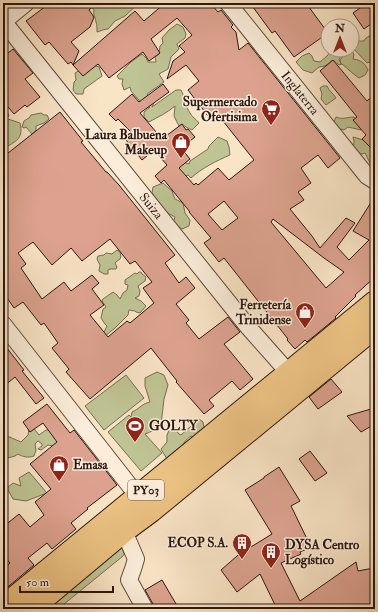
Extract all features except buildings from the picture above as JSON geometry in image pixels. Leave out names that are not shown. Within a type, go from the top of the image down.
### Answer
[{"type":"highway","name":"PY03","points":[[3,607],[144,504],[295,380],[375,302]]},
{"type":"highway","name":"PY03","points":[[295,380],[375,327]]},
{"type":"highway","name":"PY03","points":[[31,609],[124,531],[144,504]]},
{"type":"street","points":[[3,22],[26,3]]},
{"type":"street","name":"Inglaterra","points":[[228,3],[367,176],[375,181]]},
{"type":"street","name":"Suiza","points":[[3,22],[249,328],[295,380]]},
{"type":"street","points":[[3,324],[144,504]]},
{"type":"street","points":[[124,531],[136,559],[129,580],[145,609]]},
{"type":"green space","points":[[91,3],[139,3],[125,16],[115,21],[108,29],[97,32],[97,24],[94,10],[90,5]]},
{"type":"green space","points":[[177,24],[183,27],[186,34],[185,38],[177,44],[179,49],[171,57],[168,69],[159,74],[164,82],[147,94],[154,103],[152,107],[176,90],[181,90],[188,110],[199,123],[192,130],[182,124],[179,126],[174,116],[175,106],[166,113],[149,122],[144,117],[144,112],[150,107],[145,107],[131,91],[130,87],[124,90],[122,84],[123,79],[119,79],[117,76],[131,62],[142,54],[148,62],[156,62],[155,57],[159,54],[160,46],[163,43],[162,38]]},
{"type":"green space","points":[[369,36],[374,37],[375,39],[375,60],[367,63],[360,56],[360,41],[364,41]]},
{"type":"green space","points":[[309,53],[314,61],[320,62],[325,58],[340,58],[339,59],[341,64],[340,60],[342,58],[353,58],[362,62],[368,70],[365,75],[359,78],[342,64],[339,65],[333,60],[325,66],[319,67],[312,73],[303,70],[296,62],[302,56]]},
{"type":"green space","points":[[93,65],[99,67],[102,76],[84,89],[83,94],[76,94],[73,90],[74,82],[76,80],[75,73]]},
{"type":"green space","points":[[327,86],[336,98],[326,105],[321,99],[322,94],[320,88]]},
{"type":"green space","points":[[3,109],[7,111],[9,116],[4,121],[8,119],[20,123],[21,133],[20,137],[15,142],[3,149]]},
{"type":"green space","points":[[41,113],[47,115],[49,119],[36,126],[34,133],[32,134],[26,127],[22,127],[24,121],[31,115]]},
{"type":"green space","points":[[336,117],[354,117],[362,124],[361,130],[348,127],[344,130],[337,128],[333,124]]},
{"type":"green space","points":[[218,137],[227,141],[230,155],[209,165],[191,178],[188,175],[182,177],[175,167],[183,163],[189,164],[190,161],[208,149]]},
{"type":"green space","points":[[353,137],[367,141],[375,149],[375,168],[371,165],[365,153],[362,154],[353,152]]},
{"type":"green space","points":[[163,183],[172,191],[175,199],[183,203],[185,213],[190,220],[189,226],[182,229],[173,223],[175,217],[166,212],[152,193],[153,187]]},
{"type":"green space","points":[[117,250],[120,252],[121,256],[115,263],[117,267],[116,269],[108,270],[108,274],[104,274],[99,271],[100,265],[97,259],[98,256],[106,253],[112,254]]},
{"type":"green space","points":[[139,272],[146,277],[145,281],[138,286],[140,291],[139,296],[135,298],[146,306],[140,313],[129,310],[128,315],[99,342],[107,326],[101,318],[103,309],[106,307],[102,301],[103,299],[113,292],[120,299],[123,293],[127,290],[128,285],[125,284],[125,280]]},
{"type":"green space","points":[[157,372],[164,375],[168,385],[164,399],[161,425],[145,434],[162,453],[141,471],[108,432],[129,415],[131,417],[132,412],[150,402],[145,386],[145,378]]},
{"type":"green space","points":[[126,375],[144,398],[104,430],[85,406]]},
{"type":"green space","points":[[199,419],[203,422],[204,429],[196,442],[192,436],[190,437],[176,453],[167,459],[161,449],[167,442],[167,435],[170,428],[173,427],[181,435]]},
{"type":"green space","points":[[32,426],[39,435],[48,430],[60,440],[53,446],[48,445],[41,450],[38,449],[42,446],[42,444],[38,441],[35,444],[36,450],[34,456],[26,457],[18,454],[4,459],[3,439],[7,436],[21,442],[28,435],[29,428]]},
{"type":"green space","points":[[29,472],[47,493],[26,501],[13,499],[7,488],[13,483],[21,486],[19,478]]},
{"type":"green space","points":[[121,545],[124,554],[123,556],[58,609],[43,609]]},
{"type":"place","name":"Supermercado Ofertisima","points":[[271,126]]},
{"type":"place","name":"Laura Balbuena Makeup","points":[[181,159]]},
{"type":"place","name":"Ferretería Trinidense","points":[[305,329]]},
{"type":"place","name":"GOLTY","points":[[135,443]]},
{"type":"place","name":"Emasa","points":[[59,482]]},
{"type":"place","name":"ECOP S.A.","points":[[242,560]]},
{"type":"place","name":"DYSA Centro Logístico","points":[[271,569]]}]
